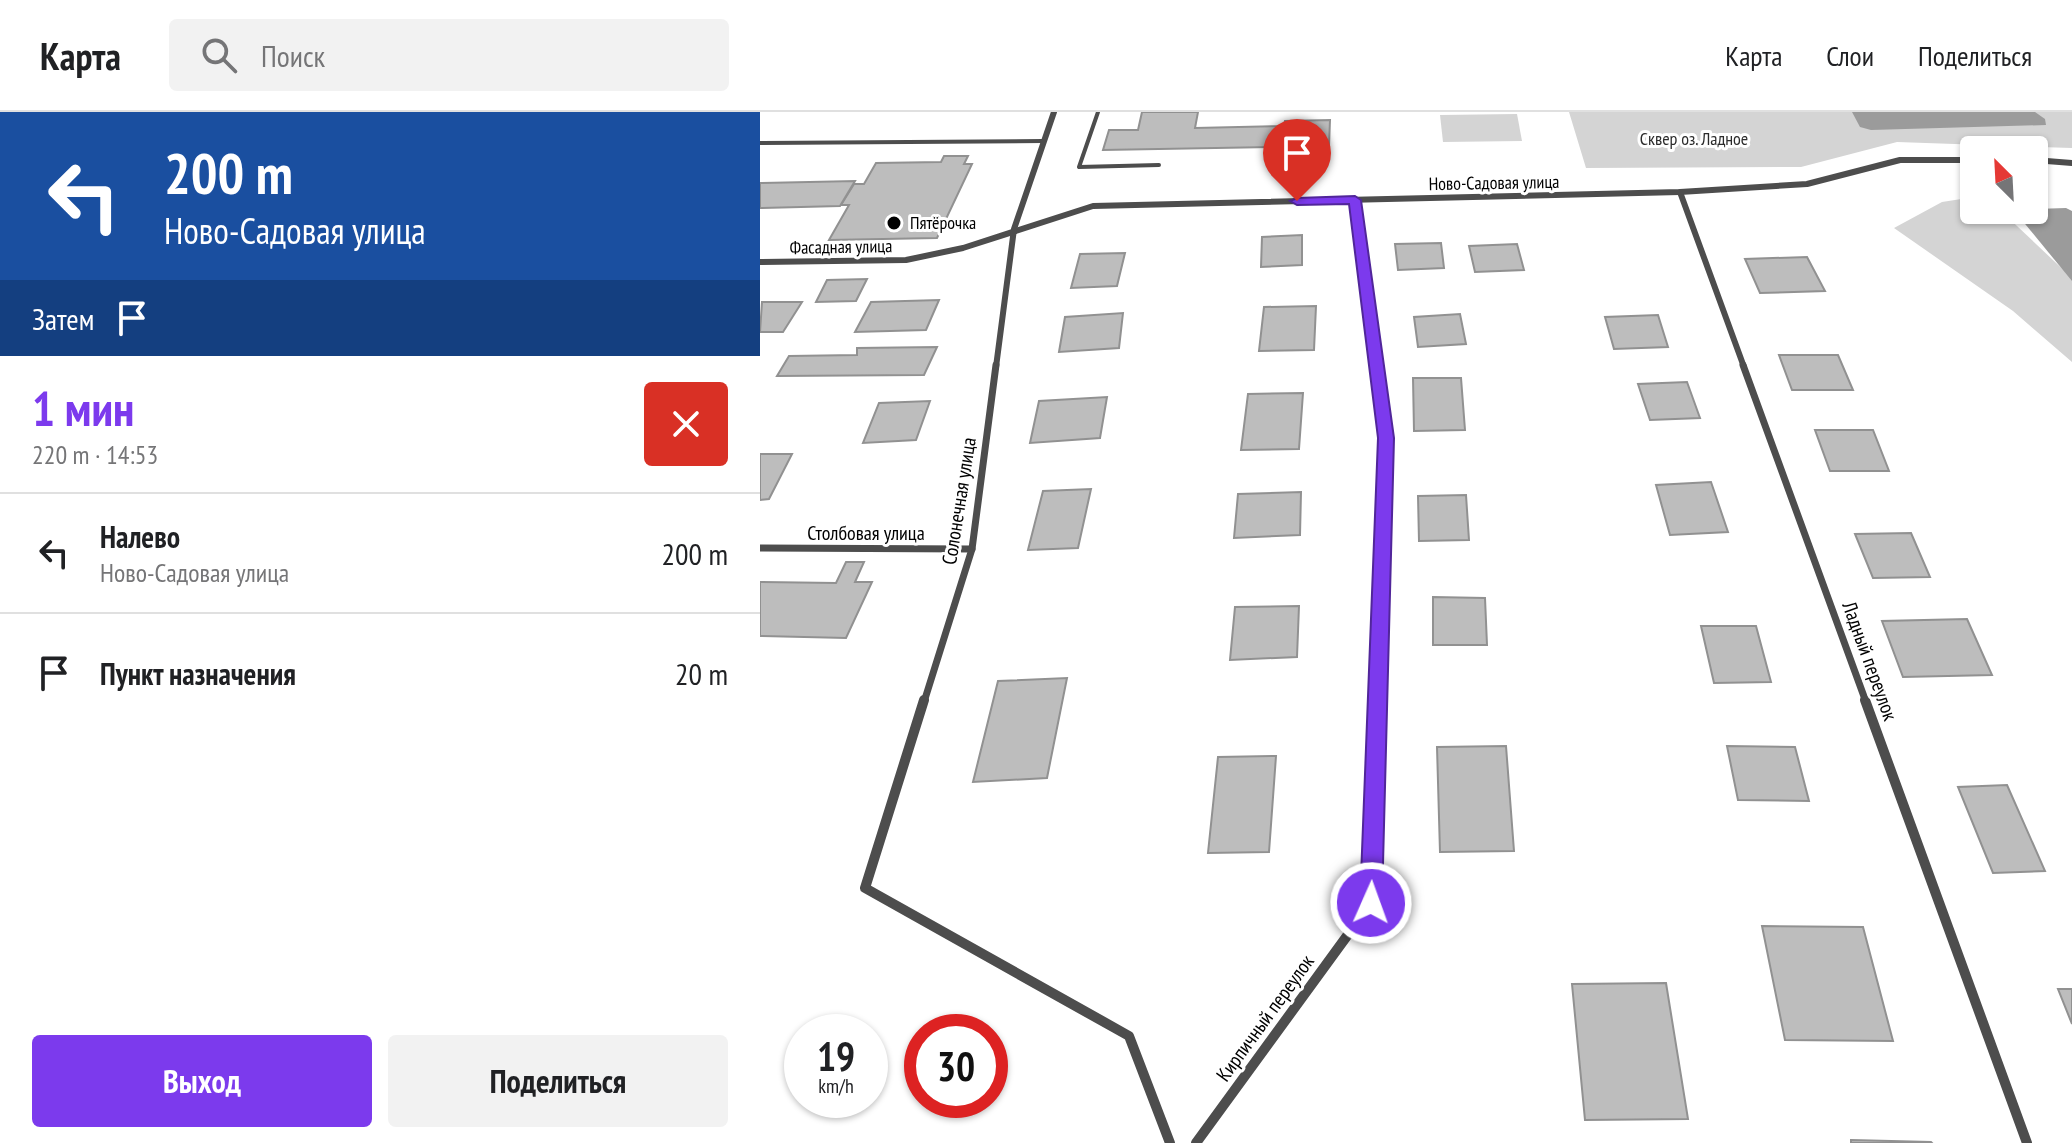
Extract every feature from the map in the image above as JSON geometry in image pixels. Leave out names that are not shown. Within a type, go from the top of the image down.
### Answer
[{"type":"street","name":"Солонечная улица","points":[[1054,112],[1014,229],[972,549],[865,888],[1129,1036],[1170,1143]]},
{"type":"street","name":"Ново-Садовая улица","points":[[1014,229],[1093,206],[1680,192],[1807,184],[1900,160],[1960,160]]},
{"type":"street","points":[[2048,161],[2072,163]]},
{"type":"street","name":"Ладный переулок","points":[[1680,192],[2027,1143]]},
{"type":"street","name":"Кирпичный переулок","points":[[1196,1143],[1371,903],[1386,438],[1355,200]]},
{"type":"street","name":"Фасадная улица","points":[[760,262],[906,260],[963,248],[1014,229]]},
{"type":"street","name":"Столбовая улица","points":[[760,548],[972,549]]},
{"type":"lane","points":[[1098,112],[1079,167],[1159,165]]},
{"type":"lane","points":[[760,143],[1043,141]]},
{"type":"green space","name":"Сквер оз. Ладное","points":[[1569,112],[2072,112],[2072,148],[2048,147],[2048,136],[1960,136],[1960,144],[1897,142],[1801,167],[1586,168]]},
{"type":"green space","points":[[1517,114],[1522,141],[1443,142],[1440,115]]},
{"type":"green space","points":[[1960,199],[1960,224],[2015,224],[2072,278],[2072,362],[2013,311],[1894,228],[1942,202]]},
{"type":"shaded area","points":[[1852,112],[2035,112],[2045,119],[2046,125],[1871,130],[1860,127]]},
{"type":"shaded area","points":[[2048,209],[2072,211],[2072,281],[2025,224],[2048,224]]},
{"type":"building","points":[[1142,112],[1198,112],[1195,128],[1284,126],[1285,121],[1330,120],[1329,146],[1103,150],[1109,130],[1138,130]]},
{"type":"building","points":[[944,156],[968,156],[964,164],[972,164],[937,238],[829,240],[849,205],[841,205],[854,184],[864,184],[876,163],[941,162]]},
{"type":"building","points":[[855,181],[840,206],[760,208],[760,183]]},
{"type":"building","points":[[1302,235],[1302,265],[1261,267],[1262,237]]},
{"type":"building","points":[[1441,243],[1444,268],[1398,270],[1395,244]]},
{"type":"building","points":[[1517,244],[1524,270],[1475,272],[1469,246]]},
{"type":"building","points":[[1125,253],[1117,286],[1071,288],[1080,254]]},
{"type":"building","points":[[1807,257],[1825,291],[1760,293],[1745,259]]},
{"type":"building","points":[[867,279],[856,301],[816,302],[827,280]]},
{"type":"building","points":[[939,300],[926,330],[855,332],[871,302]]},
{"type":"building","points":[[762,302],[802,302],[783,332],[760,332]]},
{"type":"building","points":[[1316,306],[1314,350],[1259,351],[1264,307]]},
{"type":"building","points":[[1123,313],[1119,348],[1059,352],[1065,317]]},
{"type":"building","points":[[1460,314],[1466,344],[1418,347],[1414,317]]},
{"type":"building","points":[[1658,315],[1668,347],[1614,349],[1605,317]]},
{"type":"building","points":[[937,347],[924,375],[777,376],[789,356],[857,355],[857,348]]},
{"type":"building","points":[[1779,355],[1838,355],[1853,390],[1792,390]]},
{"type":"building","points":[[1413,378],[1461,378],[1465,430],[1414,431]]},
{"type":"building","points":[[1687,382],[1700,418],[1650,420],[1638,384]]},
{"type":"building","points":[[1303,393],[1299,449],[1241,450],[1248,394]]},
{"type":"building","points":[[1107,397],[1100,438],[1030,443],[1039,401]]},
{"type":"building","points":[[930,401],[916,440],[863,443],[879,403]]},
{"type":"building","points":[[1815,430],[1873,430],[1889,471],[1830,471]]},
{"type":"building","points":[[760,454],[792,454],[769,499],[760,500]]},
{"type":"building","points":[[1711,482],[1728,532],[1670,535],[1656,485]]},
{"type":"building","points":[[1091,489],[1078,548],[1028,550],[1043,491]]},
{"type":"building","points":[[1301,492],[1300,535],[1234,538],[1238,494]]},
{"type":"building","points":[[1466,495],[1469,540],[1419,541],[1418,496]]},
{"type":"building","points":[[1911,533],[1930,577],[1873,578],[1855,534]]},
{"type":"building","points":[[846,562],[864,562],[855,582],[872,582],[846,638],[760,636],[760,582],[836,583]]},
{"type":"building","points":[[1433,597],[1485,598],[1487,645],[1433,645]]},
{"type":"building","points":[[1299,606],[1297,657],[1230,660],[1235,607]]},
{"type":"building","points":[[1967,619],[1992,675],[1903,677],[1882,621]]},
{"type":"building","points":[[1701,626],[1756,626],[1771,682],[1714,683]]},
{"type":"building","points":[[1067,678],[1047,778],[973,782],[998,681]]},
{"type":"building","points":[[1506,746],[1514,851],[1440,852],[1437,747]]},
{"type":"building","points":[[1727,746],[1795,747],[1809,801],[1738,800]]},
{"type":"building","points":[[1276,756],[1269,852],[1208,853],[1218,757]]},
{"type":"building","points":[[2007,785],[2045,871],[1993,873],[1958,787]]},
{"type":"building","points":[[1762,926],[1863,927],[1893,1041],[1785,1040]]},
{"type":"building","points":[[1666,983],[1688,1119],[1585,1120],[1572,984]]},
{"type":"building","points":[[2058,989],[2072,989],[2072,1024]]},
{"type":"building","points":[[1851,1140],[1931,1142],[1932,1143],[1851,1143]]},
{"type":"place","name":"Пятёрочка","points":[[894,223]]},
{"type":"route","points":[[1297,201],[1355,200],[1386,438],[1371,903]]}]
